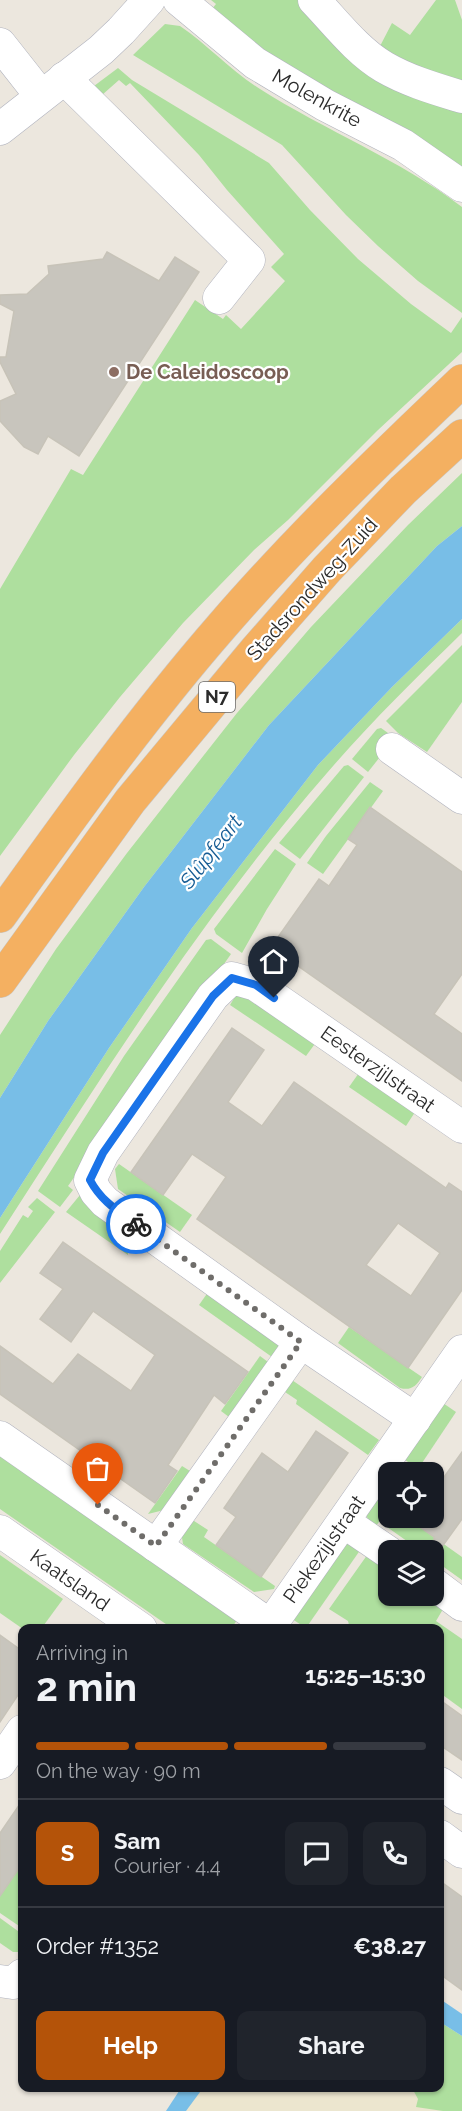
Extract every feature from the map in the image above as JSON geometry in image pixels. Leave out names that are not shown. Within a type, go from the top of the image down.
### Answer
[{"type":"highway","name":"Stadsrondweg-Zuid","points":[[0,916],[102,774],[221,627],[363,475],[462,381]]},
{"type":"highway","name":"Stadsrondweg-Zuid","points":[[0,981],[130,801],[255,651],[327,569],[395,498],[462,436]]},
{"type":"street","points":[[0,129],[121,32],[149,0]]},
{"type":"street","name":"Molenkrite","points":[[179,0],[255,63],[325,105],[403,145],[462,186]]},
{"type":"street","points":[[314,0],[362,51],[384,67],[420,84],[462,97]]},
{"type":"street","points":[[0,44],[249,260],[219,298]]},
{"type":"street","points":[[392,749],[462,798]]},
{"type":"street","name":"Eesterzijlstraat","points":[[301,1342],[105,1202],[96,1192],[90,1180],[109,1143],[213,996],[232,978],[256,985],[461,1123]]},
{"type":"street","points":[[156,1546],[301,1342],[415,1419]]},
{"type":"street","name":"Piekezijlstraat","points":[[271,1624],[462,1351]]},
{"type":"street","points":[[0,1437],[265,1624]]},
{"type":"street","points":[[344,1522],[378,1545]]},
{"type":"street","name":"Kaatsland","points":[[0,1531],[102,1619],[122,1624]]},
{"type":"street","points":[[444,1592],[462,1605]]},
{"type":"street","points":[[0,1763],[18,1737]]},
{"type":"street","points":[[444,1786],[462,1798]]},
{"type":"street","points":[[444,1839],[462,1852]]},
{"type":"street","points":[[0,1981],[13,1983],[18,1979]]},
{"type":"shaded area","points":[[188,2092],[444,2092],[462,2111],[175,2111]]},
{"type":"green space","points":[[211,0],[305,0],[462,103],[462,167],[269,56],[211,10],[216,4]]},
{"type":"green space","points":[[436,0],[455,0],[462,20],[462,86],[378,50],[392,23],[410,35]]},
{"type":"green space","points":[[165,24],[180,26],[260,89],[413,174],[462,207],[462,313],[418,281],[378,246],[346,215],[282,145],[133,55]]},
{"type":"green space","points":[[118,68],[132,80],[269,163],[310,210],[358,259],[411,304],[451,333],[462,317],[462,352],[254,550],[183,623],[74,755],[0,856],[0,589],[71,469],[83,475],[195,300],[223,319],[226,315],[241,329],[285,281],[271,267],[284,254],[199,155],[130,83],[126,86],[119,80],[102,95],[94,86]]},
{"type":"green space","points":[[462,473],[462,526],[437,546],[269,725],[144,887],[48,1021],[0,1098],[0,1035],[56,949],[127,853],[237,713],[311,627],[408,525]]},
{"type":"green space","points":[[462,619],[462,633],[343,755],[238,883],[155,998],[0,1234],[0,1218],[109,1048],[192,928],[318,765],[392,687]]},
{"type":"green space","points":[[462,645],[462,702],[427,752],[398,733],[386,721]]},
{"type":"green space","points":[[381,728],[395,738],[368,772],[352,759],[377,729]]},
{"type":"green space","points":[[348,765],[364,777],[300,859],[279,843],[344,766]]},
{"type":"green space","points":[[370,782],[383,791],[323,874],[307,863]]},
{"type":"green space","points":[[275,849],[296,864],[242,953],[216,934],[214,929]]},
{"type":"green space","points":[[211,939],[231,954],[68,1186],[73,1190],[60,1207],[38,1191],[124,1056],[206,940]]},
{"type":"green space","points":[[251,993],[317,1041],[306,1056],[230,1005],[236,995]]},
{"type":"green space","points":[[361,1070],[417,1109],[406,1126],[349,1087]]},
{"type":"green space","points":[[119,1164],[192,1215],[180,1232],[118,1189],[115,1169]]},
{"type":"green space","points":[[80,1195],[138,1238],[128,1255],[66,1212]]},
{"type":"green space","points":[[37,1198],[55,1212],[0,1283],[0,1251],[23,1215],[28,1218],[33,1211],[28,1207]]},
{"type":"green space","points":[[211,1288],[277,1334],[280,1347],[272,1357],[199,1305]]},
{"type":"green space","points":[[349,1327],[422,1377],[420,1380],[410,1388],[400,1388],[338,1343]]},
{"type":"green space","points":[[260,1356],[268,1362],[229,1417],[221,1411]]},
{"type":"green space","points":[[289,1378],[379,1440],[368,1455],[296,1404],[297,1400],[282,1390]]},
{"type":"green space","points":[[440,1401],[456,1412],[423,1462],[408,1462],[401,1457]]},
{"type":"green space","points":[[0,1448],[239,1617],[234,1624],[166,1624],[0,1509]]},
{"type":"green space","points":[[182,1466],[190,1471],[164,1510],[148,1514]]},
{"type":"green space","points":[[378,1492],[378,1523],[374,1529],[369,1524],[366,1513]]},
{"type":"green space","points":[[191,1519],[208,1530],[204,1537],[275,1586],[274,1589],[254,1592],[183,1544],[181,1531]]},
{"type":"green space","points":[[388,1528],[421,1528],[438,1540],[405,1540]]},
{"type":"green space","points":[[345,1544],[363,1546],[309,1624],[300,1624],[289,1617]]},
{"type":"green space","points":[[444,1544],[462,1557],[462,1580],[444,1567]]},
{"type":"green space","points":[[370,1551],[378,1557],[378,1606],[444,1606],[444,1603],[446,1604],[436,1621],[440,1624],[349,1624],[348,1621],[329,1609]]},
{"type":"green space","points":[[0,1555],[63,1599],[45,1624],[18,1626],[0,1613]]},
{"type":"green space","points":[[444,1627],[462,1639],[462,1709],[444,1696]]},
{"type":"green space","points":[[18,1870],[18,1925],[0,1913],[0,1896]]},
{"type":"green space","points":[[0,1918],[18,1931],[18,1952],[13,1952],[0,1943]]},
{"type":"green space","points":[[444,2025],[462,2036],[462,2111],[416,2107],[418,2099],[414,2092],[444,2092]]},
{"type":"water","name":"Slûpfeart","points":[[462,526],[462,619],[392,687],[318,765],[192,928],[109,1048],[0,1218],[0,1098],[48,1021],[144,887],[269,725],[437,546]]},
{"type":"water","points":[[444,2002],[462,2014],[462,2036],[444,2025]]},
{"type":"water","points":[[178,2092],[200,2092],[186,2111],[166,2111]]},
{"type":"building","points":[[107,252],[159,281],[175,257],[199,272],[79,456],[48,436],[38,454],[24,447],[0,421],[0,401],[16,394],[0,362],[0,357],[6,357],[14,311],[0,304],[0,295],[27,294],[49,274],[48,266],[103,259]]},
{"type":"building","points":[[370,807],[462,872],[462,974],[434,1014],[462,1034],[462,1081],[271,947],[319,879],[329,886],[357,845],[348,839]]},
{"type":"building","points":[[232,1028],[264,1050],[228,1102],[262,1126],[294,1082],[446,1188],[449,1183],[462,1192],[462,1290],[408,1368],[197,1219],[226,1177],[192,1154],[163,1195],[131,1172]],"holes":[[[398,1223],[440,1253],[411,1296],[366,1265]]]},
{"type":"building","points":[[63,1242],[248,1372],[225,1404],[214,1395],[168,1465],[177,1471],[155,1503],[0,1394],[0,1346],[53,1384],[78,1354],[131,1391],[155,1355],[93,1311],[71,1342],[40,1319],[63,1289],[40,1273]]},
{"type":"building","points":[[316,1431],[348,1453],[261,1577],[216,1545],[236,1517],[224,1508],[262,1453],[288,1472]]},
{"type":"building","points":[[462,1452],[462,1519],[444,1544],[444,1540],[434,1540],[434,1537],[421,1528],[444,1528],[444,1477]]},
{"type":"building","points":[[0,1635],[18,1648],[18,1695],[0,1722]]},
{"type":"building","points":[[444,1703],[462,1716],[462,1760],[444,1748]]},
{"type":"building","points":[[18,1807],[18,1870],[0,1896],[0,1833]]},
{"type":"building","points":[[444,1884],[462,1897],[462,1990],[444,1977]]},
{"type":"way so far","points":[[98,1505],[156,1546],[301,1342],[136,1224]]},
{"type":"place","name":"De Caleidoscoop","points":[[114,372]]},
{"type":"route","points":[[136,1224],[105,1202],[96,1192],[90,1180],[103,1153],[213,996],[232,978],[256,985],[274,998]]}]
